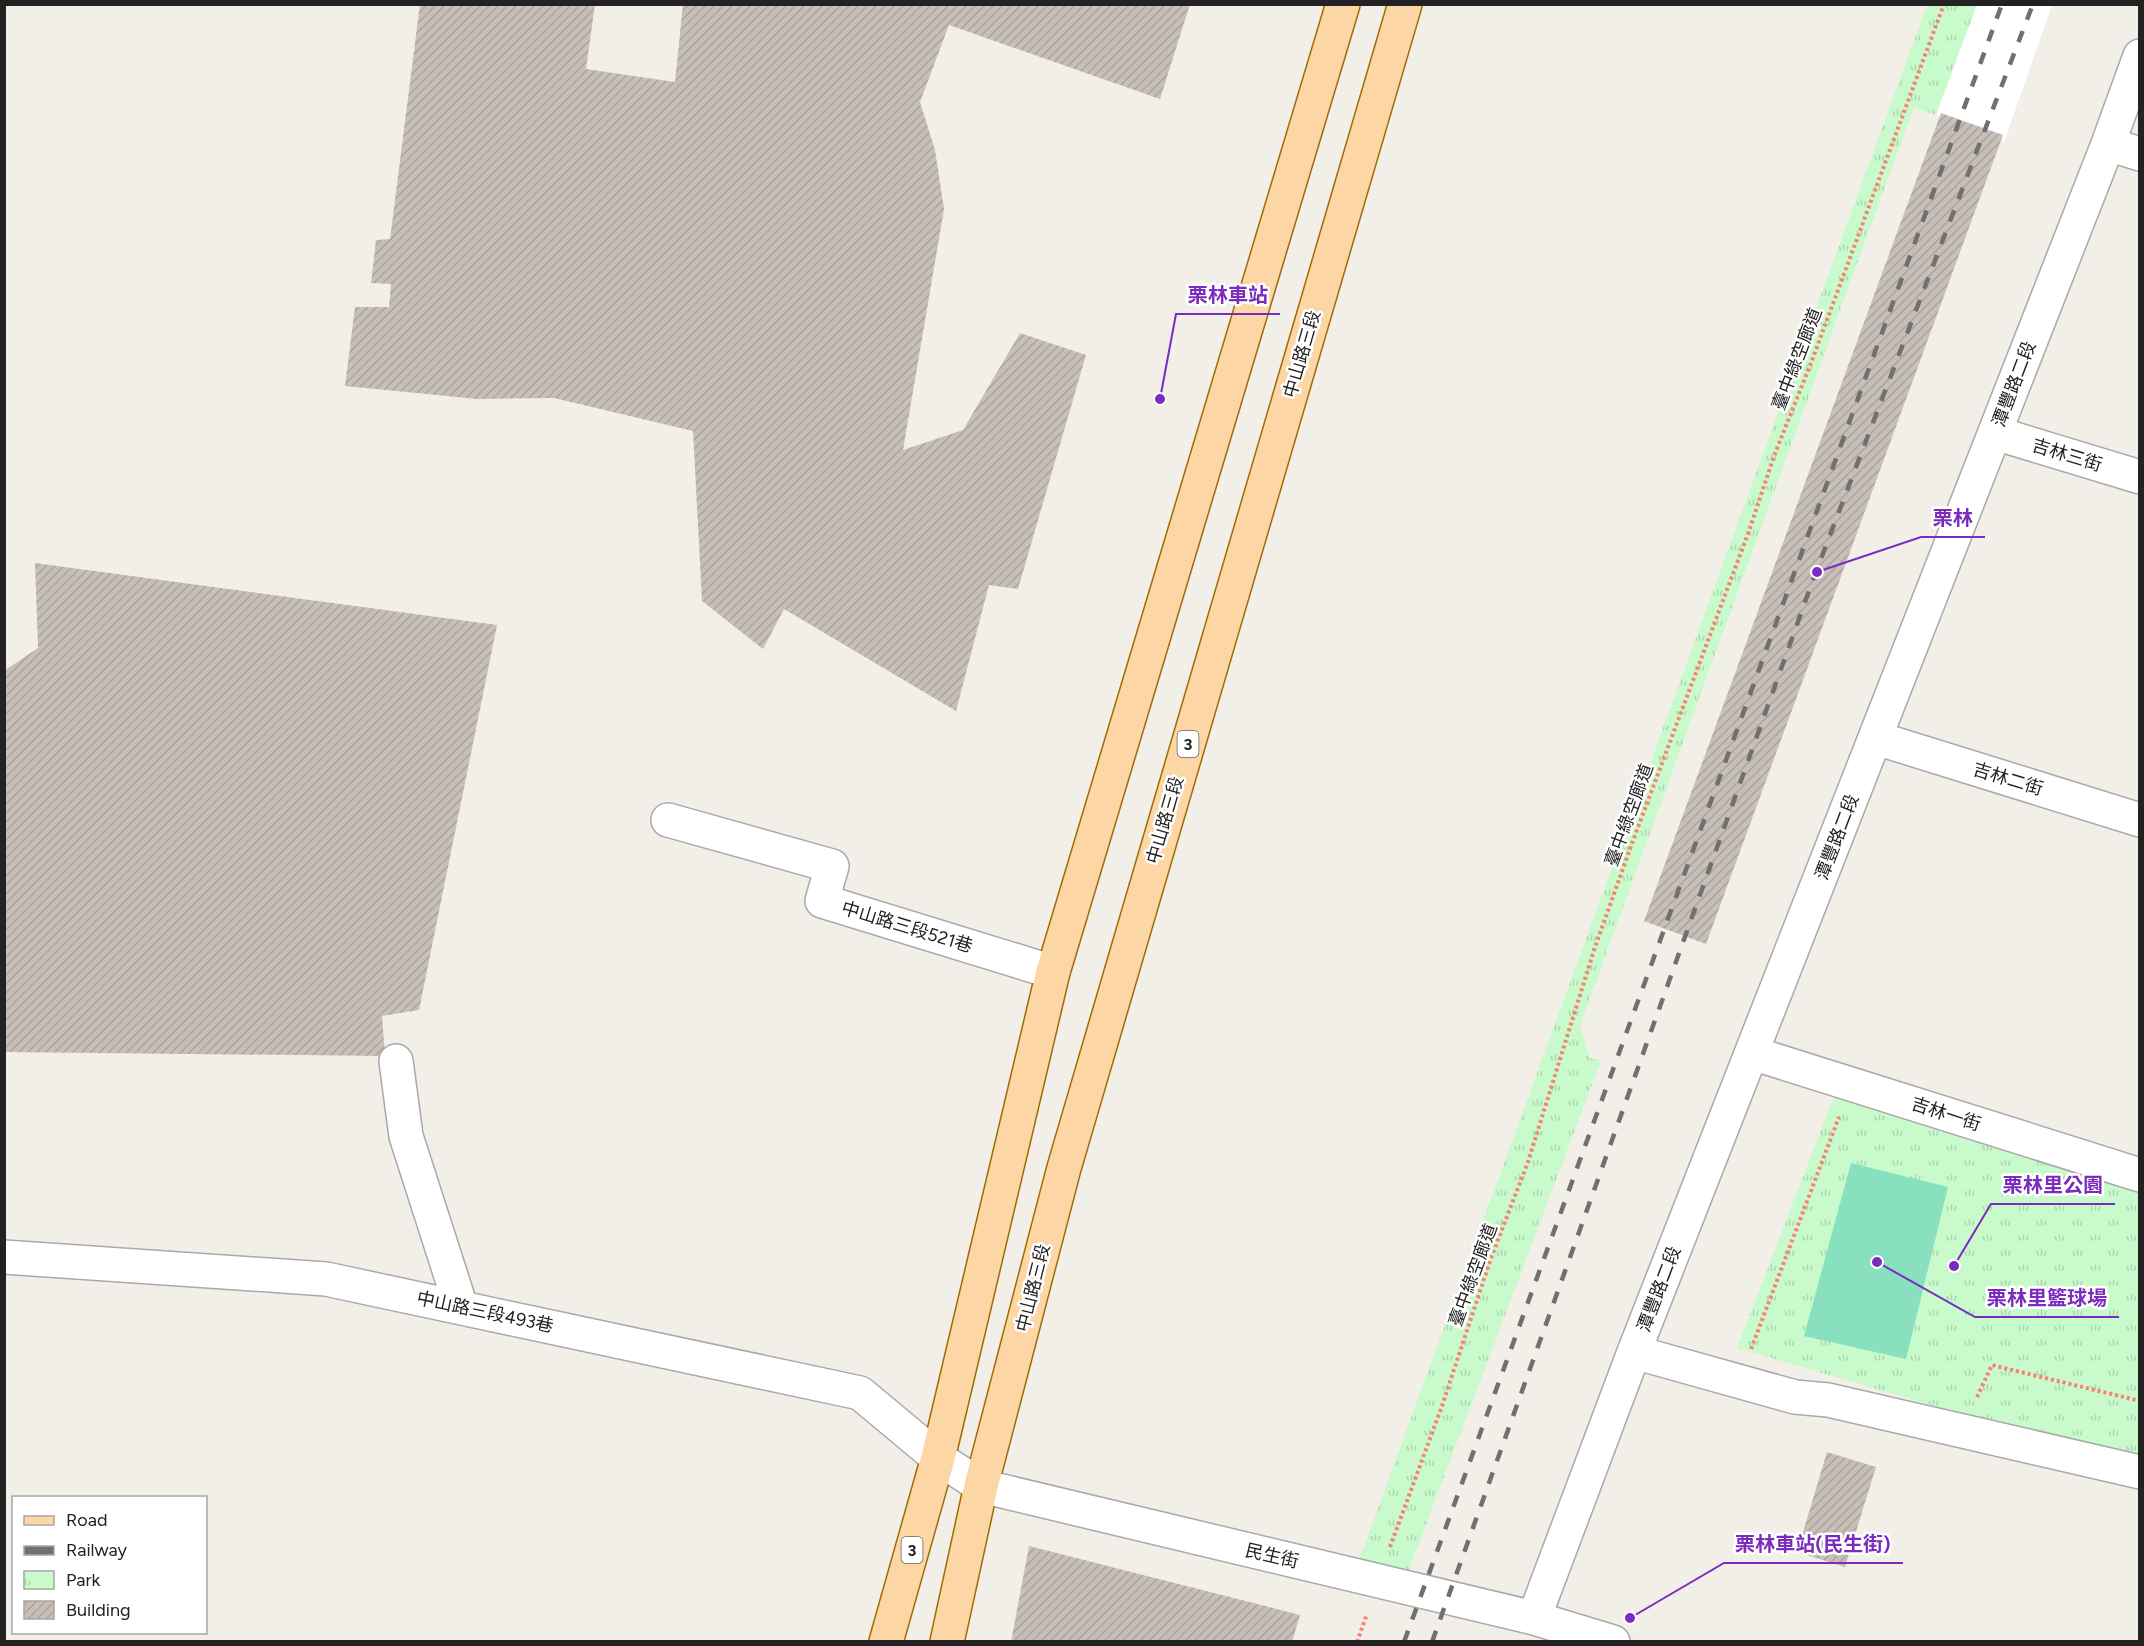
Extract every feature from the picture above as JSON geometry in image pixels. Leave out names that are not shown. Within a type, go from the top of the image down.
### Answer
[{"type":"main road","name":"3","points":[[886,1641],[938,1458],[1053,972],[1343,4]]},
{"type":"main road","name":"中山路三段","points":[[947,1641],[981,1486],[1064,1168],[1405,4]]},
{"type":"street","name":"潭豐路二段","points":[[1534,1618],[1634,1352],[2108,144],[2139,56]]},
{"type":"street","points":[[2108,144],[2139,154]]},
{"type":"street","name":"吉林三街","points":[[1995,433],[2139,477]]},
{"type":"street","name":"吉林二街","points":[[1876,738],[2139,820]]},
{"type":"street","name":"中山路三段521巷","points":[[668,820],[832,866],[822,901],[1053,972]]},
{"type":"street","name":"吉林一街","points":[[1752,1053],[2139,1176]]},
{"type":"street","points":[[396,1060],[406,1136],[461,1307]]},
{"type":"street","name":"中山路三段493巷","points":[[4,1257],[326,1279],[461,1307],[860,1394],[938,1458]]},
{"type":"street","points":[[1634,1352],[1795,1397],[1828,1400],[2139,1472]]},
{"type":"street","name":"民生街","points":[[938,1458],[981,1486],[1534,1618],[1613,1641]]},
{"type":"path","name":"臺中綠空廊道","points":[[1357,1641],[1377,1580],[1442,1406],[1491,1258],[1528,1162],[1594,950],[1631,846],[1749,531],[1774,456],[1811,363],[1944,4]]},
{"type":"path","points":[[1750,1353],[1839,1117]]},
{"type":"path","points":[[1977,1397],[1992,1365],[2139,1401]]},
{"type":"green space","points":[[1927,5],[1977,5],[1936,115],[1914,107],[1580,1026],[1590,1058],[1601,1061],[1405,1580],[1357,1566]]},
{"type":"green space","points":[[1841,1078],[2139,1184],[2139,1466],[1737,1348]]},
{"type":"green space","points":[[1851,1163],[1948,1187],[1906,1359],[1804,1336]]},
{"type":"pier","points":[[1977,5],[2052,5],[2004,142],[1936,115]]},
{"type":"building","points":[[420,4],[595,4],[586,69],[675,82],[683,4],[1190,4],[1160,99],[949,25],[920,102],[935,150],[944,209],[903,450],[963,430],[1020,333],[1086,355],[1018,589],[989,585],[956,711],[784,609],[763,649],[702,601],[693,431],[554,398],[477,399],[345,386],[355,307],[389,307],[391,284],[371,283],[376,240],[390,239]]},
{"type":"building","points":[[1941,113],[2003,135],[1706,944],[1644,921]]},
{"type":"building","points":[[35,563],[497,625],[419,1010],[382,1016],[385,1056],[4,1052],[4,671],[38,648]]},
{"type":"building","points":[[1827,1452],[1876,1467],[1845,1567],[1797,1552]]},
{"type":"building","points":[[1029,1546],[1300,1615],[1292,1642],[1011,1642]]},
{"type":"railway","points":[[1404,1642],[2002,4]]},
{"type":"railway","points":[[1432,1642],[1814,577],[2033,4]]},
{"type":"place","name":"栗林車站","points":[[1160,399]]},
{"type":"place","name":"栗林","points":[[1817,572]]},
{"type":"place","name":"栗林里籃球場","points":[[1877,1262]]},
{"type":"place","name":"栗林里公園","points":[[1954,1266]]},
{"type":"place","name":"栗林車站(民生街)","points":[[1630,1618]]}]
